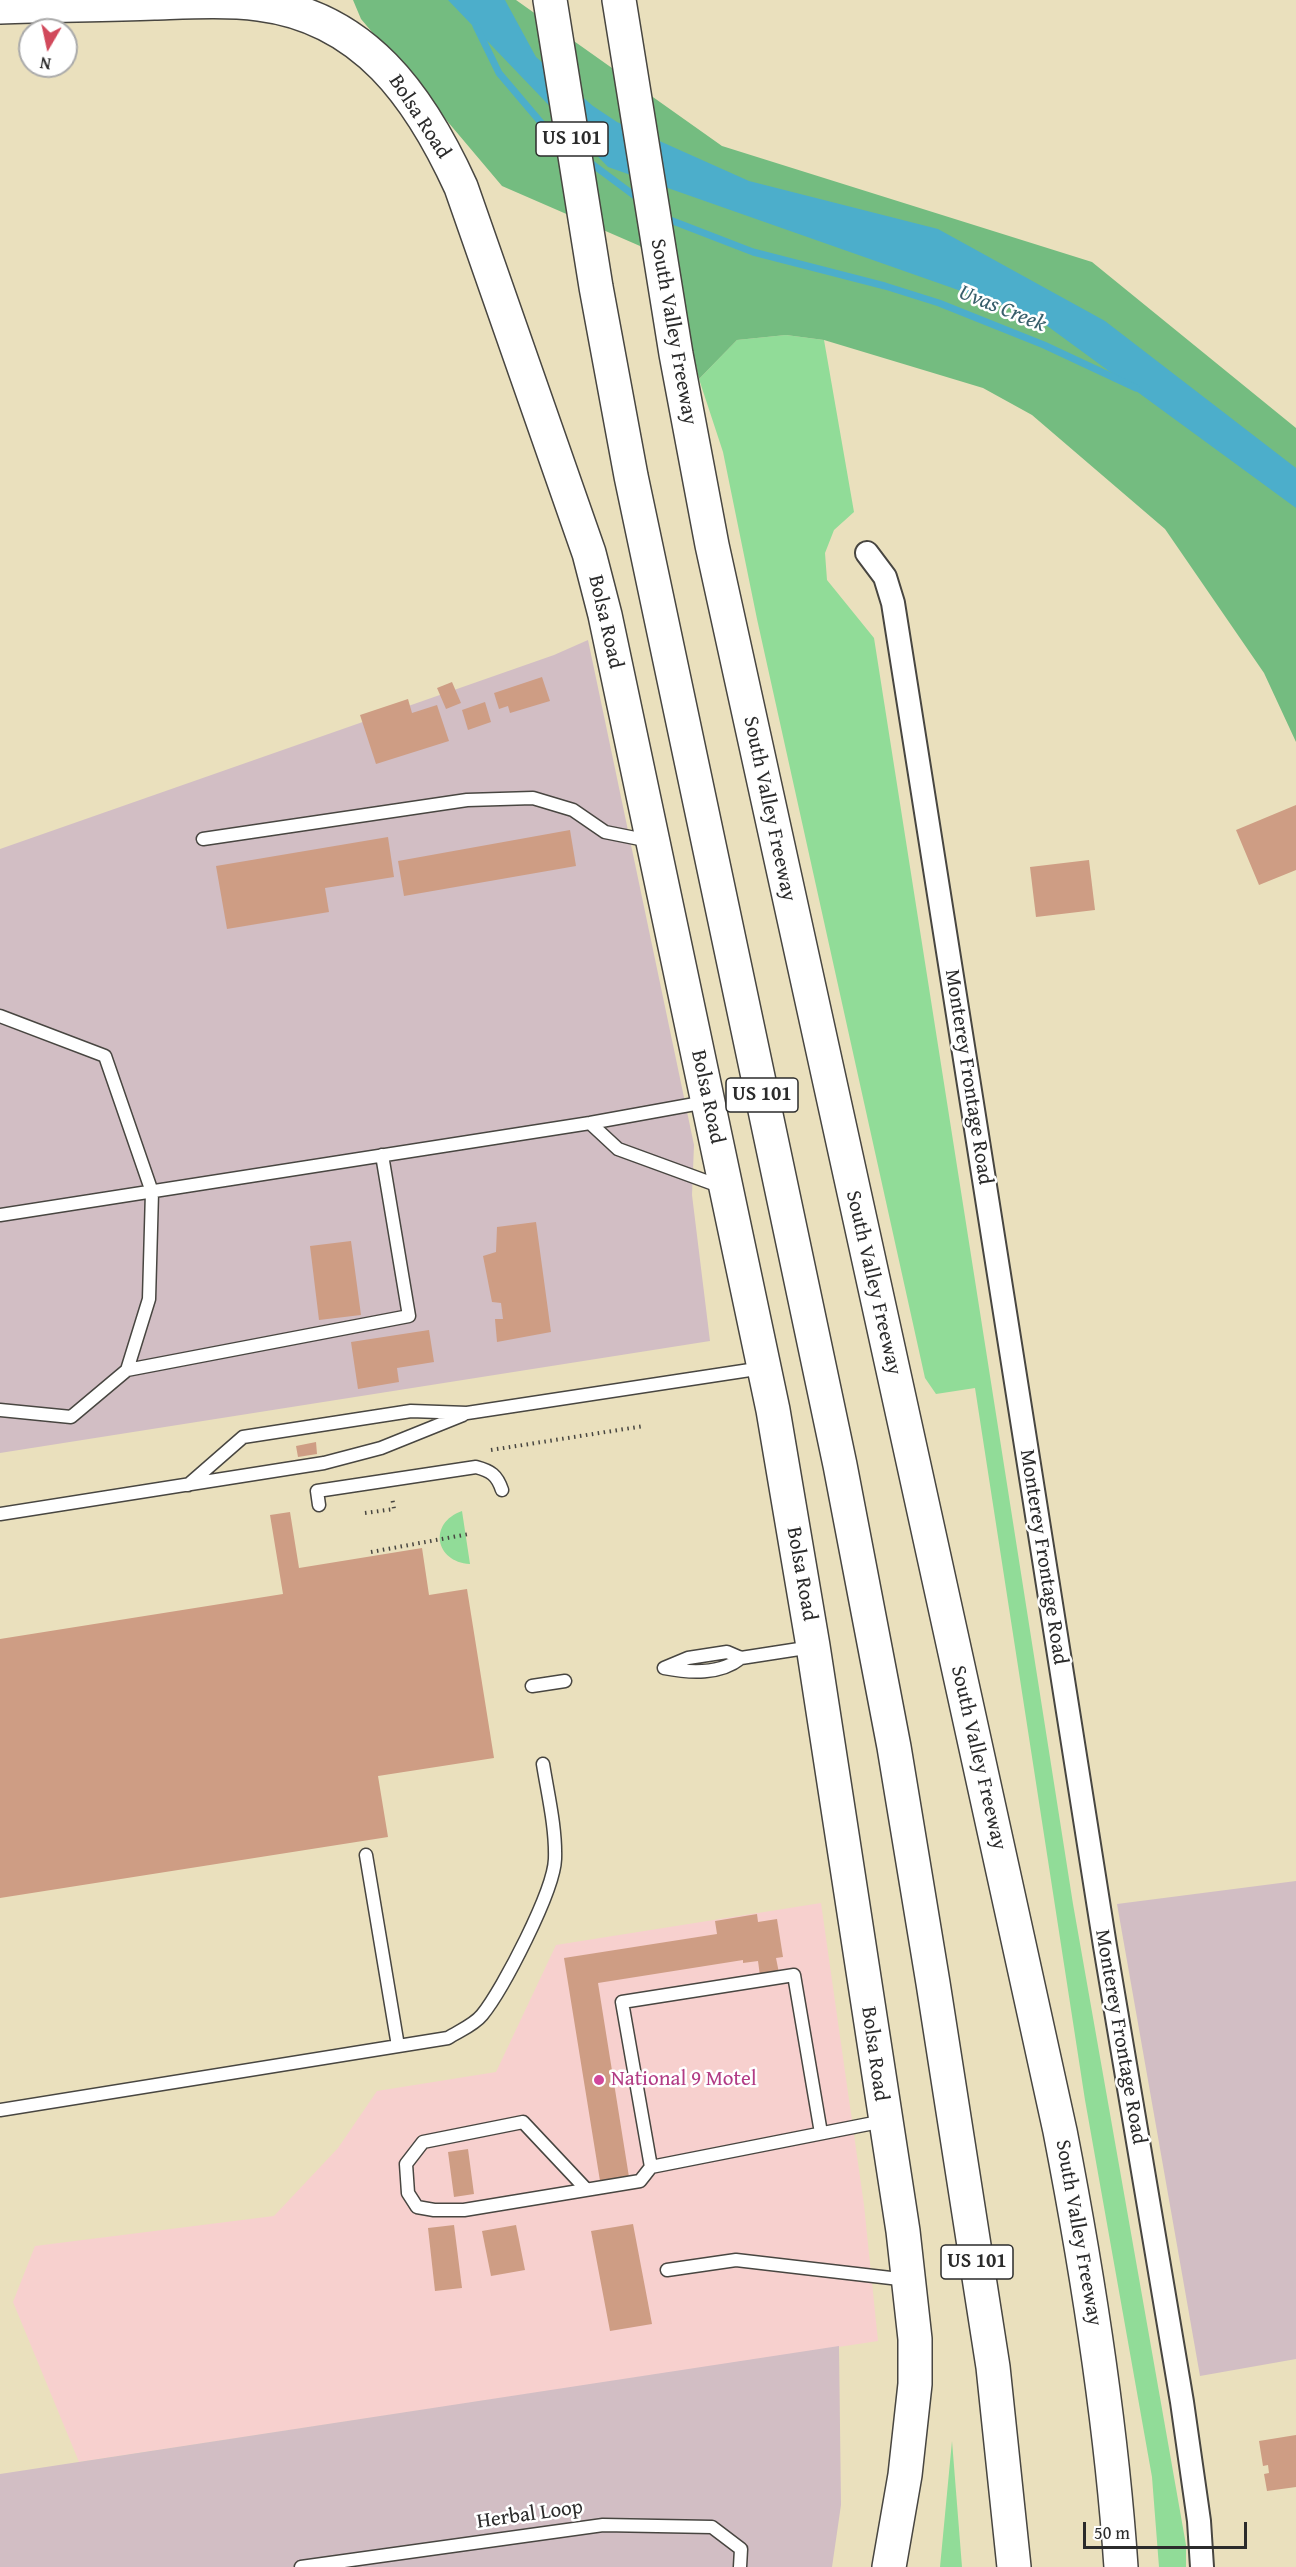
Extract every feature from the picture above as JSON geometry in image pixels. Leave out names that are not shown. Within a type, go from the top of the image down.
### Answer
[{"type":"main road","name":"US 101","points":[[550,0],[615,394],[650,571],[801,1277],[874,1641],[933,1983],[986,2321],[1012,2559]]},
{"type":"main road","name":"South Valley Freeway","points":[[619,0],[660,263],[714,556],[1060,2131],[1079,2229],[1101,2367],[1121,2567]]},
{"type":"main road","name":"Bolsa Road","points":[[0,8],[214,2],[259,4],[295,12],[333,26],[363,46],[389,71],[441,144],[460,187],[575,511],[589,553],[605,615],[654,842],[764,1368],[813,1646],[909,2281],[915,2355],[914,2399],[905,2475],[889,2567]]},
{"type":"street","name":"Monterey Frontage Road","points":[[867,553],[885,577],[893,603],[1103,1934],[1182,2402],[1199,2521],[1202,2567]]},
{"type":"lane","points":[[203,838],[467,800],[533,798],[573,810],[605,832],[654,842]]},
{"type":"lane","points":[[0,1016],[105,1056],[152,1192],[149,1299],[127,1370]]},
{"type":"lane","points":[[0,1215],[590,1123],[708,1101]]},
{"type":"lane","points":[[590,1123],[618,1149],[726,1188]]},
{"type":"lane","points":[[0,1410],[71,1417],[127,1370],[409,1316],[382,1155]]},
{"type":"lane","points":[[188,1485],[243,1437],[411,1411],[467,1413],[764,1368]]},
{"type":"lane","points":[[0,1514],[324,1463],[381,1448],[467,1413]]},
{"type":"lane","points":[[319,1505],[317,1491],[476,1467],[489,1470],[498,1478],[502,1490]]},
{"type":"lane","points":[[741,1658],[728,1652],[688,1658],[664,1668],[690,1673],[730,1667],[741,1658],[813,1646]]},
{"type":"lane","points":[[532,1686],[565,1681]]},
{"type":"lane","points":[[0,2110],[448,2038],[480,2017],[502,1987],[551,1882],[555,1860],[543,1764]]},
{"type":"lane","points":[[366,1855],[398,2046]]},
{"type":"lane","points":[[651,2167],[622,2002],[794,1975],[821,2133]]},
{"type":"lane","points":[[586,2189],[523,2122],[423,2142],[406,2164],[408,2193],[417,2207],[434,2210],[464,2210],[640,2181],[651,2167],[884,2121]]},
{"type":"lane","points":[[667,2270],[736,2260],[909,2281]]},
{"type":"lane","name":"Herbal Loop","points":[[301,2567],[603,2525],[712,2528],[741,2549],[740,2567]]},
{"type":"path","points":[[491,1450],[644,1426]]},
{"type":"path","points":[[365,1513],[394,1509],[392,1497]]},
{"type":"path","points":[[371,1552],[469,1534]]},
{"type":"shaded area","points":[[588,640],[694,1145],[692,1195],[710,1341],[0,1453],[0,849],[554,655]]},
{"type":"shaded area","points":[[1296,1881],[1296,2359],[1200,2376],[1117,1904]]},
{"type":"shaded area","points":[[821,1903],[864,2205],[878,2341],[79,2462],[13,2302],[35,2246],[274,2216],[338,2148],[377,2091],[496,2072],[556,1945]]},
{"type":"shaded area","points":[[839,2346],[841,2505],[832,2567],[0,2567],[0,2474]]},
{"type":"green space","points":[[353,0],[516,0],[722,146],[1092,262],[1296,428],[1296,742],[1264,673],[1165,529],[1032,415],[983,388],[824,340],[786,335],[737,340],[699,379],[679,289],[640,246],[502,186],[361,19]]},
{"type":"green space","points":[[786,335],[824,340],[854,512],[834,530],[825,553],[827,580],[874,638],[1073,1904],[1186,2545],[1186,2567],[1159,2567],[1152,2477],[1085,2100],[975,1388],[936,1394],[925,1378],[757,619],[723,452],[699,379],[737,340]]},
{"type":"green space","points":[[462,1511],[470,1564],[458,1562],[449,1557],[440,1541],[440,1533],[444,1524]]},
{"type":"green space","points":[[952,2441],[962,2567],[940,2567]]},
{"type":"water","points":[[448,0],[505,0],[536,57],[593,106],[617,122],[749,181],[938,229],[1105,321],[1296,468],[1296,508],[1035,317],[608,167]]},
{"type":"building","points":[[542,677],[550,701],[510,713],[508,706],[499,709],[494,693]]},
{"type":"building","points":[[452,682],[461,703],[446,709],[437,688]]},
{"type":"building","points":[[408,699],[412,713],[437,705],[449,741],[376,764],[360,715]]},
{"type":"building","points":[[485,702],[491,722],[468,730],[462,710]]},
{"type":"building","points":[[1296,805],[1296,870],[1259,885],[1236,830]]},
{"type":"building","points":[[570,830],[576,866],[404,896],[398,861]]},
{"type":"building","points":[[388,837],[394,877],[325,888],[329,912],[227,929],[216,866]]},
{"type":"building","points":[[1089,860],[1095,910],[1036,917],[1030,867]]},
{"type":"building","points":[[536,1222],[551,1332],[497,1342],[495,1319],[503,1319],[501,1303],[492,1302],[483,1256],[496,1252],[497,1227]]},
{"type":"building","points":[[351,1241],[361,1315],[319,1320],[310,1246]]},
{"type":"building","points":[[429,1330],[434,1362],[397,1368],[399,1382],[358,1389],[351,1342]]},
{"type":"building","points":[[316,1442],[317,1454],[298,1457],[296,1446]]},
{"type":"building","points":[[290,1512],[299,1568],[422,1548],[429,1595],[467,1589],[494,1758],[378,1776],[388,1837],[0,1898],[0,1639],[283,1594],[270,1515]]},
{"type":"building","name":"National 9 Motel","points":[[757,1914],[758,1922],[777,1919],[783,1957],[776,1958],[779,1973],[760,1976],[758,1961],[743,1963],[743,1960],[598,1983],[629,2177],[600,2181],[564,1958],[717,1934],[715,1921]]},
{"type":"building","points":[[468,2149],[474,2194],[454,2197],[448,2152]]},
{"type":"building","points":[[633,2224],[652,2324],[610,2331],[591,2231]]},
{"type":"building","points":[[454,2225],[462,2288],[435,2291],[428,2228]]},
{"type":"building","points":[[516,2225],[525,2270],[491,2276],[482,2231]]},
{"type":"building","points":[[1296,2435],[1296,2487],[1267,2491],[1264,2474],[1269,2473],[1268,2465],[1263,2466],[1259,2441]]},
{"type":"waterway","name":"Uvas Creek","points":[[476,26],[499,73],[549,132],[562,141]]},
{"type":"waterway","points":[[588,161],[639,199]]},
{"type":"waterway","name":"Uvas Creek","points":[[665,218],[753,252],[885,286],[939,303],[1044,345],[1136,388]]},
{"type":"place","name":"National 9 Motel","points":[[599,2080]]}]
